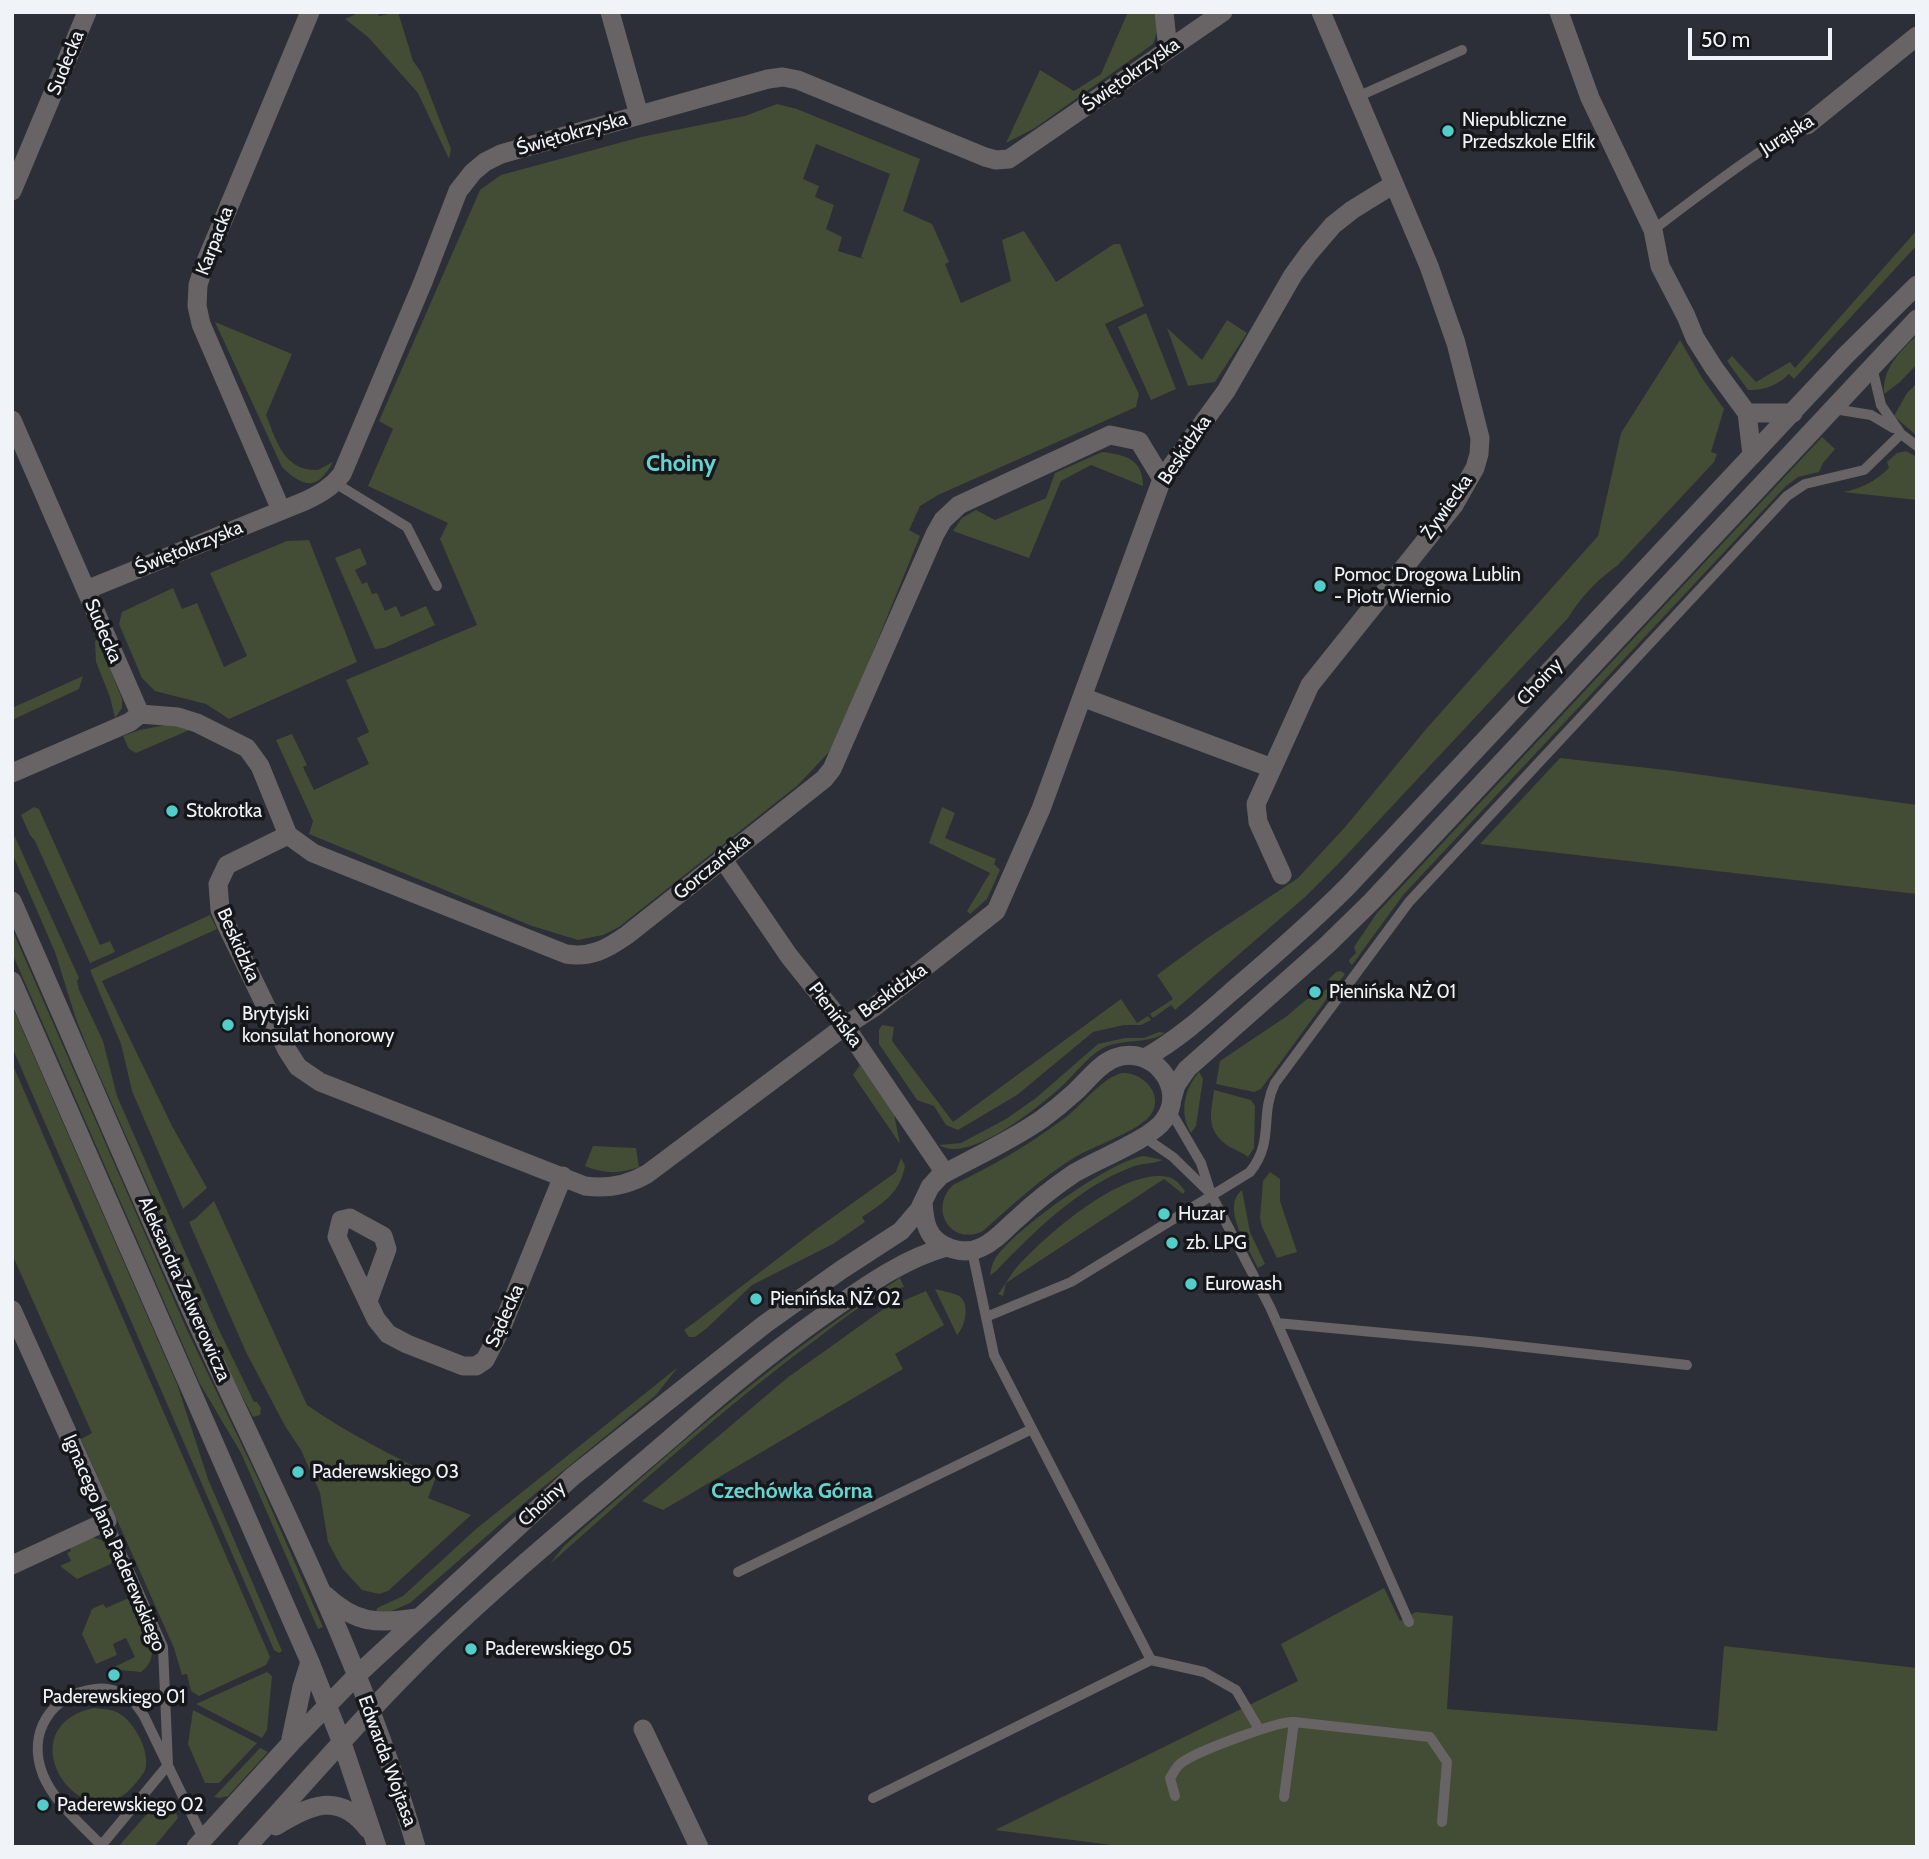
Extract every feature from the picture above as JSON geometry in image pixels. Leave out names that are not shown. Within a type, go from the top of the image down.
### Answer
[{"type":"street","name":"Sudecka","points":[[12,191],[87,12]]},
{"type":"street","name":"Karpacka","points":[[281,510],[212,352],[197,306],[198,285],[310,12]]},
{"type":"street","points":[[610,12],[639,115]]},
{"type":"street","points":[[1164,12],[1168,49]]},
{"type":"street","points":[[1321,12],[1357,97]]},
{"type":"street","points":[[1559,12],[1590,98],[1653,230],[1660,266],[1695,338],[1747,413],[1752,455]]},
{"type":"street","name":"Świętokrzyska","points":[[86,590],[321,494],[335,483],[342,474],[423,282],[458,191],[485,162],[501,154],[783,77],[798,80],[996,160],[1009,159],[1168,49],[1211,14]]},
{"type":"street","name":"Jurajska","points":[[1807,125],[1917,36]]},
{"type":"street","name":"Żywiecka","points":[[1282,875],[1258,822],[1256,804],[1310,685],[1454,505],[1468,482],[1479,454],[1477,424],[1443,303],[1357,97]]},
{"type":"street","name":"Beskidzka","points":[[288,835],[227,865],[218,884],[218,898],[223,918],[287,1050],[298,1067],[320,1082],[563,1177],[596,1187],[616,1186],[637,1180],[873,1008],[996,911],[1041,809],[1162,479],[1226,391],[1293,275],[1309,253],[1352,209],[1394,184]]},
{"type":"street","name":"Choiny","points":[[1145,1058],[1163,1048],[1195,1023],[1334,900],[1752,455],[1917,285]]},
{"type":"street","points":[[1872,368],[1917,319]]},
{"type":"street","name":"Choiny","points":[[972,1251],[990,1243],[1062,1182],[1160,1126],[1171,1104],[1176,1085],[1187,1069],[1327,945],[1380,893],[1872,368]]},
{"type":"street","points":[[1747,413],[1793,413]]},
{"type":"street","name":"Sudecka","points":[[12,420],[140,714]]},
{"type":"street","name":"Gorczańska","points":[[288,835],[313,853],[566,954],[582,956],[610,947],[813,788],[832,769],[935,534],[943,520],[959,505],[1110,435],[1139,441],[1162,479]]},
{"type":"street","points":[[1082,697],[1272,768]]},
{"type":"street","points":[[13,774],[122,726],[140,714],[178,717],[197,723],[247,748],[260,766],[288,835]]},
{"type":"street","name":"Pienińska","points":[[722,858],[789,956],[845,1026],[945,1173]]},
{"type":"street","name":"Aleksandra Zelwerowicza","points":[[12,901],[204,1336],[259,1452],[356,1676]]},
{"type":"street","name":"Aleksandra Zelwerowicza","points":[[12,981],[328,1704]]},
{"type":"street","points":[[945,1173],[1024,1131],[1066,1100],[1110,1060],[1127,1055],[1155,1063],[1165,1074],[1170,1087],[1171,1104]]},
{"type":"street","name":"Choiny","points":[[202,1844],[291,1743],[356,1676],[572,1477],[787,1308],[901,1231],[915,1217],[933,1182],[945,1173]]},
{"type":"street","name":"Sądecka","points":[[368,1301],[376,1319],[388,1334],[407,1345],[463,1366],[476,1366],[485,1360],[501,1329],[563,1177]]},
{"type":"street","points":[[923,1203],[929,1232],[946,1247],[972,1251]]},
{"type":"street","name":"Choiny","points":[[251,1843],[371,1711],[477,1606],[734,1383],[805,1328],[868,1285],[911,1260],[946,1247]]},
{"type":"street","name":"Ignacego Jana Paderewskiego","points":[[12,1310],[107,1521]]},
{"type":"street","points":[[12,1565],[107,1521]]},
{"type":"street","points":[[321,1592],[345,1612],[369,1622],[417,1618]]},
{"type":"street","points":[[291,1743],[310,1662]]},
{"type":"street","name":"Edwarda Wojtasa","points":[[356,1676],[401,1796],[416,1847]]},
{"type":"street","name":"Edwarda Wojtasa","points":[[328,1704],[376,1841]]},
{"type":"street","points":[[643,1729],[699,1847]]},
{"type":"street","points":[[251,1843],[301,1810],[326,1805],[349,1809],[360,1818],[376,1841]]},
{"type":"lane","points":[[1357,97],[1462,50]]},
{"type":"lane","name":"Jurajska","points":[[1653,230],[1711,185],[1796,127],[1807,125]]},
{"type":"lane","points":[[1872,368],[1881,405],[1898,432]]},
{"type":"lane","points":[[1833,409],[1871,415],[1917,446]]},
{"type":"lane","points":[[986,1317],[1071,1282],[1199,1206],[1212,1194],[1250,1172],[1259,1160],[1266,1140],[1267,1100],[1275,1083],[1409,902],[1787,496],[1801,485],[1864,470],[1898,432]]},
{"type":"lane","points":[[335,483],[407,527],[437,586]]},
{"type":"lane","points":[[1171,1104],[1202,1163],[1212,1194],[1277,1323],[1409,1622]]},
{"type":"lane","points":[[1144,1137],[1173,1157],[1212,1194]]},
{"type":"lane","points":[[972,1251],[994,1354],[1151,1660]]},
{"type":"lane","points":[[1277,1323],[1687,1365]]},
{"type":"lane","points":[[738,1572],[1032,1429]]},
{"type":"lane","name":"Ignacego Jana Paderewskiego","points":[[107,1521],[163,1647],[168,1765]]},
{"type":"lane","points":[[873,1798],[1151,1660],[1204,1672],[1236,1690],[1259,1729]]},
{"type":"lane","points":[[168,1765],[100,1846],[56,1797],[43,1775],[37,1752],[40,1734],[46,1717],[60,1702],[79,1691],[102,1688],[117,1691],[131,1699],[144,1716],[168,1765],[202,1844]]},
{"type":"lane","points":[[1284,1797],[1294,1722]]},
{"type":"lane","points":[[1175,1796],[1170,1778],[1180,1763],[1259,1729],[1294,1722],[1430,1737],[1447,1762],[1442,1822]]},
{"type":"green space","points":[[360,12],[377,12],[379,16],[398,12],[413,61],[421,72],[451,149],[449,159],[418,93],[368,37],[345,19]]},
{"type":"green space","points":[[1128,12],[1154,12],[1158,29],[1153,44],[1035,128],[1006,143],[1040,70],[1074,91],[1101,74]]},
{"type":"green space","points":[[777,104],[797,109],[920,159],[903,211],[932,224],[949,262],[945,264],[961,303],[1011,281],[1002,240],[1024,231],[1056,282],[1114,244],[1120,244],[1144,306],[1105,324],[1139,394],[1136,407],[938,495],[920,506],[909,530],[920,536],[844,723],[829,752],[798,785],[619,927],[603,935],[578,940],[532,926],[309,834],[313,821],[276,740],[292,734],[307,765],[303,767],[314,790],[369,764],[357,738],[369,732],[346,680],[477,625],[440,539],[448,523],[368,486],[393,429],[379,421],[480,190],[501,175],[641,137],[745,116]],"holes":[[[816,144],[890,174],[861,257],[864,259],[838,251],[842,237],[826,229],[834,205],[815,197],[819,186],[803,179]]]},
{"type":"green space","points":[[1917,230],[1917,245],[1794,379],[1789,374],[1770,386],[1748,390],[1727,361],[1732,356],[1756,382],[1790,362],[1795,368]]},
{"type":"green space","points":[[1146,313],[1176,389],[1151,400],[1118,327]]},
{"type":"green space","points":[[1227,320],[1247,333],[1215,382],[1188,386],[1167,328],[1202,360]]},
{"type":"green space","points":[[215,322],[292,354],[266,415],[278,445],[297,466],[318,470],[333,462],[316,482],[297,479],[282,467]]},
{"type":"green space","points":[[1917,335],[1917,364],[1884,394],[1889,368]]},
{"type":"green space","points":[[1680,340],[1724,409],[1711,452],[1717,454],[1714,462],[1618,565],[1590,589],[1568,618],[1305,897],[1175,1010],[1171,1005],[1153,1018],[1150,1014],[1173,999],[1157,975],[1298,878],[1598,536],[1621,433]]},
{"type":"green space","points":[[1917,383],[1917,436],[1894,416],[1907,393]]},
{"type":"green space","points":[[1822,437],[1835,449],[1819,472],[1798,477],[1785,487],[1404,894],[1352,965],[1349,960],[1356,953],[1354,947],[1377,913]]},
{"type":"green space","points":[[1906,451],[1917,457],[1917,500],[1843,492],[1873,481],[1889,468],[1887,462],[1897,453]]},
{"type":"green space","points":[[1102,452],[1132,460],[1140,470],[1143,486],[1091,465],[1061,481],[1029,558],[953,531],[962,518],[976,510],[995,520],[1046,498],[1055,473]]},
{"type":"green space","points":[[309,540],[357,662],[229,719],[206,704],[155,691],[142,678],[119,624],[122,612],[173,588],[182,609],[197,603],[224,667],[247,656],[210,573],[287,541]]},
{"type":"green space","points":[[360,548],[367,564],[355,570],[362,584],[367,582],[372,594],[377,593],[385,611],[396,606],[401,617],[426,606],[435,625],[384,648],[375,649],[335,558]]},
{"type":"green space","points":[[98,639],[122,699],[122,708],[115,718],[96,662],[95,641]]},
{"type":"green space","points":[[83,676],[79,689],[12,720],[12,708]]},
{"type":"green space","points":[[170,724],[194,728],[136,753],[129,749],[123,736],[140,730]]},
{"type":"green space","points":[[1560,758],[1917,805],[1917,894],[1480,844]]},
{"type":"green space","points":[[34,807],[39,809],[100,945],[110,941],[115,952],[90,963],[21,815]]},
{"type":"green space","points":[[942,807],[955,813],[945,838],[996,859],[994,864],[1000,870],[987,899],[970,914],[967,911],[990,873],[929,843]]},
{"type":"green space","points":[[15,837],[79,978],[79,990],[103,1041],[117,1096],[219,1330],[254,1402],[261,1408],[260,1415],[253,1417],[231,1375],[90,1054],[55,952],[12,853],[12,838]]},
{"type":"green space","points":[[210,915],[217,929],[102,981],[172,1126],[207,1188],[183,1209],[132,1091],[121,1044],[90,970]]},
{"type":"green space","points":[[12,929],[187,1330],[259,1481],[323,1627],[318,1629],[241,1453],[200,1384],[12,953]]},
{"type":"green space","points":[[1341,971],[1345,974],[1261,1089],[1254,1092],[1216,1084],[1220,1061],[1287,1016],[1307,999],[1316,998],[1330,986],[1329,979]]},
{"type":"green space","points":[[1121,999],[1137,1023],[1148,1016],[1151,1020],[1141,1025],[1124,1025],[1093,1032],[1017,1095],[958,1130],[946,1125],[934,1106],[917,1100],[879,1044],[879,1030],[882,1025],[894,1027],[892,1041],[953,1122]]},
{"type":"green space","points":[[12,1006],[177,1384],[208,1479],[282,1651],[279,1653],[274,1650],[12,1047]]},
{"type":"green space","points":[[1159,1032],[1165,1033],[1150,1039],[1103,1048],[1036,1108],[984,1141],[952,1149],[939,1145],[961,1143],[1006,1119],[1036,1098],[1098,1044],[1125,1038],[1144,1038]]},
{"type":"green space","points":[[12,1063],[270,1657],[266,1665],[199,1696],[191,1691],[187,1674],[182,1675],[174,1648],[81,1439],[92,1433],[12,1254]]},
{"type":"green space","points":[[860,1065],[894,1114],[900,1144],[853,1075]]},
{"type":"green space","points":[[1199,1072],[1203,1079],[1196,1126],[1191,1133],[1185,1118],[1185,1102],[1190,1086]]},
{"type":"green space","points":[[1122,1073],[1139,1077],[1152,1089],[1155,1104],[1146,1120],[1062,1165],[983,1231],[971,1235],[953,1230],[943,1214],[943,1205],[953,1185],[1036,1138],[1069,1114],[1106,1081]]},
{"type":"green space","points":[[1214,1090],[1251,1100],[1255,1106],[1254,1148],[1248,1157],[1228,1146],[1216,1134],[1211,1121]]},
{"type":"green space","points":[[593,1146],[636,1148],[639,1167],[612,1172],[585,1166]]},
{"type":"green space","points":[[1144,1156],[1163,1160],[1132,1167],[1093,1187],[1058,1212],[990,1275],[994,1261],[1005,1247],[1041,1215],[1109,1170]]},
{"type":"green space","points":[[901,1158],[905,1166],[899,1183],[884,1202],[862,1217],[865,1222],[833,1244],[752,1285],[707,1328],[695,1337],[689,1337],[684,1330],[896,1172]]},
{"type":"green space","points":[[1270,1172],[1280,1179],[1280,1201],[1297,1252],[1277,1258],[1260,1218],[1263,1181]]},
{"type":"green space","points":[[1157,1176],[1173,1179],[1185,1191],[1183,1194],[1164,1179],[1006,1283],[1003,1296],[998,1294],[1014,1270],[1045,1239],[1081,1210],[1120,1186]]},
{"type":"green space","points":[[1242,1190],[1250,1232],[1265,1264],[1258,1268],[1235,1217],[1236,1197]]},
{"type":"green space","points":[[214,1201],[307,1405],[386,1452],[436,1477],[428,1498],[471,1515],[388,1591],[379,1594],[362,1590],[342,1568],[328,1542],[320,1493],[301,1450],[285,1426],[246,1352],[189,1222]]},
{"type":"green space","points":[[900,1278],[904,1287],[881,1295],[859,1308],[783,1364],[681,1448],[550,1564],[563,1547],[585,1527],[776,1365]]},
{"type":"green space","points":[[935,1289],[957,1295],[964,1303],[965,1320],[957,1335]]},
{"type":"green space","points":[[926,1291],[944,1325],[895,1354],[903,1369],[663,1510],[642,1501],[787,1378],[882,1310]]},
{"type":"green space","points":[[678,1367],[656,1395],[536,1493],[410,1603],[387,1613],[376,1614],[377,1608],[403,1596],[476,1529]]},
{"type":"green space","points":[[91,1538],[104,1541],[114,1558],[111,1564],[77,1579],[60,1566],[71,1561],[67,1553],[71,1551],[70,1548]]},
{"type":"green space","points":[[1384,1588],[1400,1621],[1416,1612],[1453,1616],[1447,1709],[1717,1731],[1724,1646],[1917,1668],[1917,1847],[1127,1847],[995,1830],[1298,1681],[1281,1644]]},
{"type":"green space","points":[[131,1597],[150,1636],[152,1646],[152,1656],[141,1672],[110,1669],[135,1657],[126,1638],[113,1644],[117,1655],[96,1664],[82,1634],[92,1609],[103,1604],[106,1608]]},
{"type":"green space","points":[[267,1672],[272,1676],[267,1730],[262,1738],[196,1704]]},
{"type":"green space","points":[[94,1708],[114,1711],[126,1718],[140,1739],[146,1755],[142,1776],[115,1800],[94,1802],[75,1793],[61,1777],[53,1757],[55,1737],[68,1719]]},
{"type":"green space","points":[[193,1710],[257,1743],[219,1783],[205,1783],[188,1744]]},
{"type":"green space","points":[[260,1748],[268,1752],[228,1796],[214,1797]]},
{"type":"green space","points":[[159,1800],[173,1804],[178,1818],[154,1847],[118,1847]]},
{"type":"place","name":"Niepubliczne Przedszkole Elfik","points":[[1448,131]]},
{"type":"place","name":"Pomoc Drogowa Lublin - Piotr Wiernio","points":[[1320,586]]},
{"type":"place","name":"Stokrotka","points":[[172,811]]},
{"type":"place","name":"Pienińska NŻ 01","points":[[1315,992]]},
{"type":"place","name":"Brytyjski konsulat honorowy","points":[[228,1025]]},
{"type":"place","name":"Huzar","points":[[1164,1214]]},
{"type":"place","name":"zb. LPG","points":[[1172,1243]]},
{"type":"place","name":"Eurowash","points":[[1191,1284]]},
{"type":"place","name":"Pienińska NŻ 02","points":[[756,1299]]},
{"type":"place","name":"Paderewskiego 03","points":[[298,1472]]},
{"type":"place","name":"Paderewskiego 05","points":[[471,1649]]},
{"type":"place","name":"Paderewskiego 01","points":[[114,1675]]},
{"type":"place","name":"Paderewskiego 02","points":[[43,1805]]},
{"type":"district","name":"Choiny","points":[[681,464]]},
{"type":"district","name":"Czechówka Górna","points":[[792,1492]]}]
